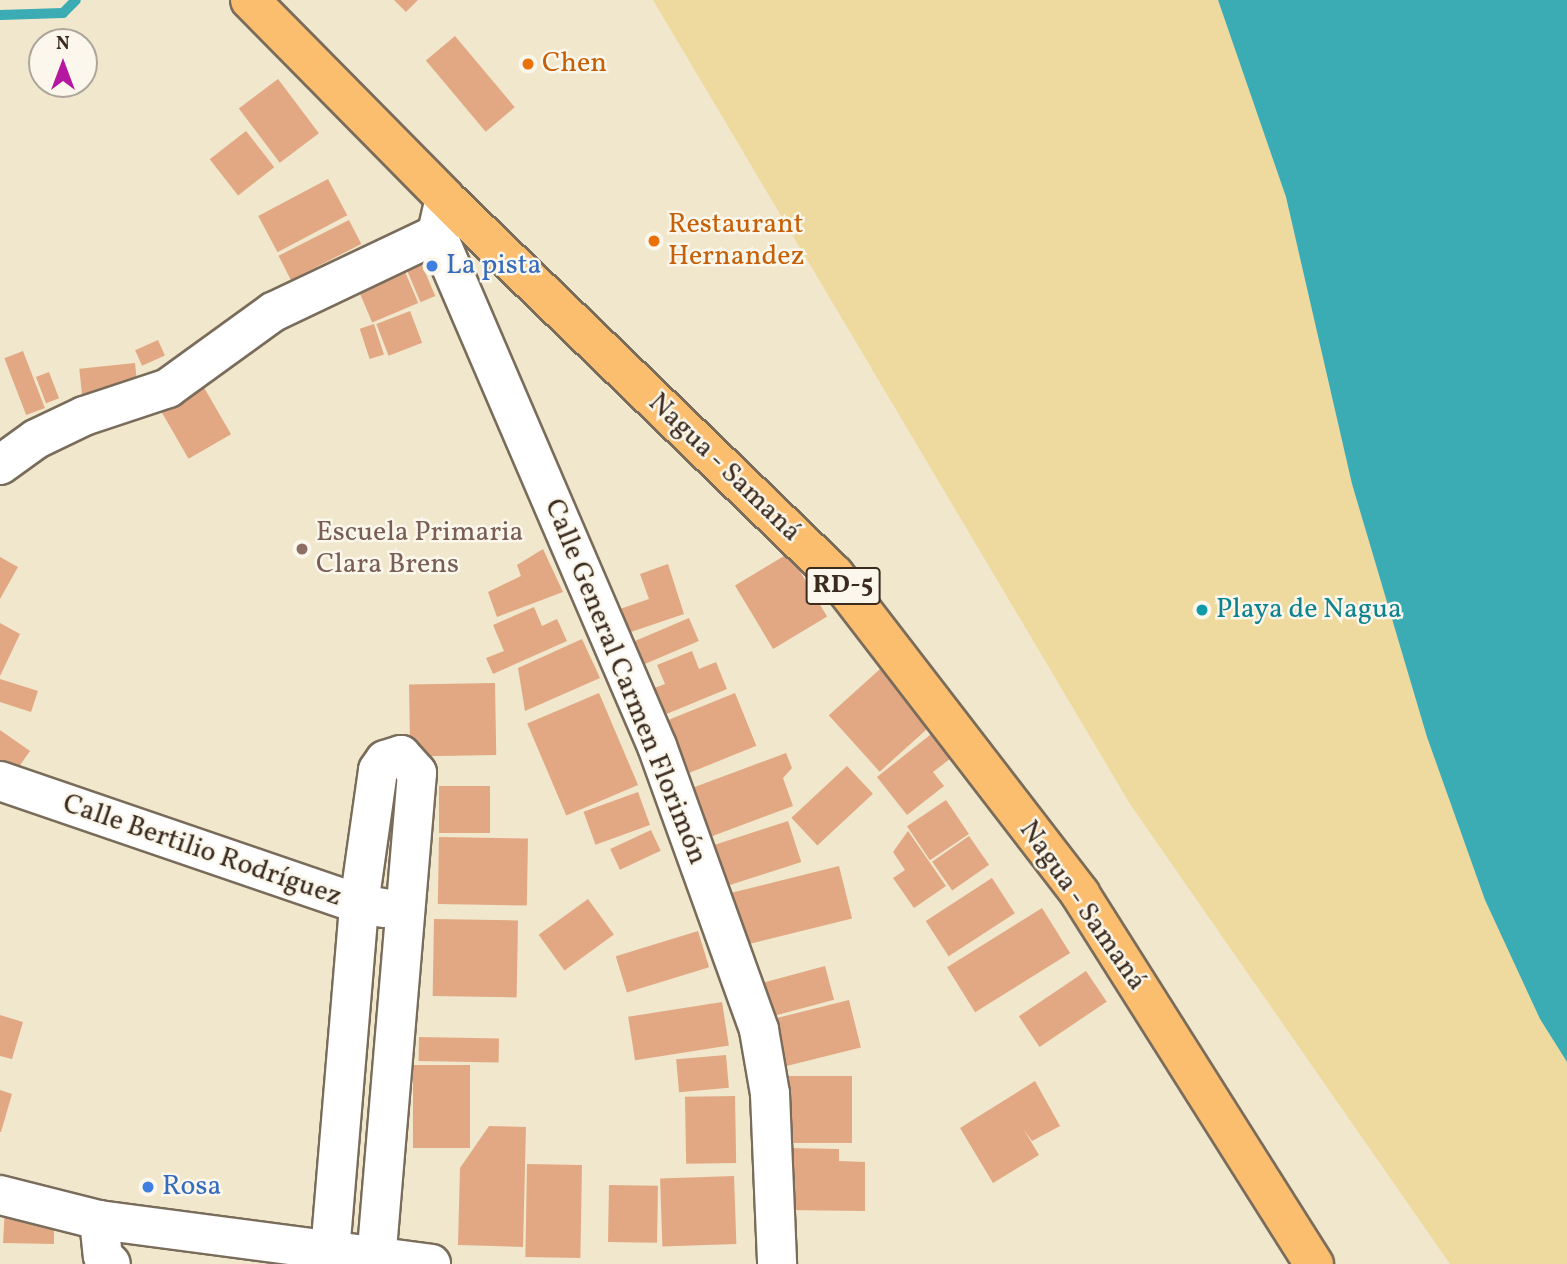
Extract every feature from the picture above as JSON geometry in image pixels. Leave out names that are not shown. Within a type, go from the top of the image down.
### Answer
[{"type":"main road","name":"Nagua - Samaná","points":[[253,2],[445,198],[834,574],[1080,894],[1314,1264]]},
{"type":"street","points":[[0,465],[36,439],[85,416],[167,387],[273,312],[437,234],[445,198]]},
{"type":"street","name":"Calle General Carmen Florimón","points":[[437,234],[657,746],[758,1030],[770,1094],[777,1264]]},
{"type":"street","points":[[330,1259],[359,904],[378,770],[386,760],[401,755],[417,773],[376,1261]]},
{"type":"street","name":"Calle Bertilio Rodríguez","points":[[2,786],[359,904],[407,912]]},
{"type":"street","points":[[0,1195],[99,1220],[330,1259],[431,1264]]},
{"type":"street","points":[[99,1220],[103,1256],[111,1264]]},
{"type":"sand","name":"Playa de Nagua","points":[[653,0],[1218,0],[1286,197],[1352,484],[1427,737],[1485,900],[1540,1019],[1567,1062],[1567,1264],[1450,1264],[1130,804]]},
{"type":"water","points":[[1218,0],[1567,0],[1567,1062],[1540,1019],[1485,900],[1427,737],[1352,484],[1286,197]]},
{"type":"building","points":[[394,0],[418,0],[406,12]]},
{"type":"building","points":[[455,36],[515,107],[486,132],[426,60]]},
{"type":"building","points":[[278,79],[319,133],[280,163],[239,108]]},
{"type":"building","points":[[246,131],[274,167],[238,196],[210,159]]},
{"type":"building","points":[[328,179],[347,215],[277,252],[258,216]]},
{"type":"building","points":[[349,220],[361,244],[291,280],[279,256]]},
{"type":"building","points":[[420,260],[435,296],[421,302],[405,266]]},
{"type":"building","points":[[403,267],[418,303],[372,322],[357,287]]},
{"type":"building","points":[[410,311],[422,343],[389,356],[376,324]]},
{"type":"building","points":[[374,324],[384,354],[370,359],[360,329]]},
{"type":"building","points":[[158,340],[165,356],[142,366],[135,350]]},
{"type":"building","points":[[23,351],[45,408],[26,415],[4,358]]},
{"type":"building","points":[[135,363],[138,390],[82,396],[79,369]]},
{"type":"building","points":[[49,372],[59,398],[46,403],[36,377]]},
{"type":"building","points":[[202,384],[231,434],[189,459],[160,408]]},
{"type":"building","points":[[543,549],[563,592],[497,617],[488,592],[521,576],[517,565]]},
{"type":"building","points":[[789,553],[827,616],[773,649],[735,585]]},
{"type":"building","points":[[0,557],[18,567],[0,599]]},
{"type":"building","points":[[668,564],[684,614],[625,634],[617,610],[649,599],[640,574]]},
{"type":"building","points":[[534,607],[542,626],[557,619],[567,641],[493,674],[486,658],[504,651],[493,625]]},
{"type":"building","points":[[689,618],[699,641],[639,666],[629,643]]},
{"type":"building","points":[[0,623],[20,634],[0,676]]},
{"type":"building","points":[[582,639],[600,678],[525,711],[518,668]]},
{"type":"building","points":[[692,651],[699,669],[716,662],[727,689],[652,720],[641,693],[665,684],[657,665]]},
{"type":"building","points":[[889,661],[940,717],[880,772],[829,715]]},
{"type":"building","points":[[0,679],[38,691],[31,712],[0,702]]},
{"type":"building","points":[[495,683],[496,755],[410,756],[409,685]]},
{"type":"building","points":[[599,693],[638,785],[566,816],[527,723]]},
{"type":"building","points":[[735,693],[756,746],[690,773],[668,720]]},
{"type":"building","points":[[0,730],[30,751],[11,778],[0,770]]},
{"type":"building","points":[[935,731],[955,755],[933,772],[944,786],[907,815],[877,777]]},
{"type":"building","points":[[786,753],[792,768],[783,778],[793,806],[710,837],[692,788]]},
{"type":"building","points":[[847,766],[873,794],[817,846],[791,818]]},
{"type":"building","points":[[439,786],[490,786],[490,833],[439,833]]},
{"type":"building","points":[[638,792],[650,825],[595,845],[583,812]]},
{"type":"building","points":[[946,800],[969,834],[930,860],[907,826]]},
{"type":"building","points":[[788,821],[801,862],[725,887],[712,846]]},
{"type":"building","points":[[651,830],[661,851],[620,870],[610,849]]},
{"type":"building","points":[[908,831],[946,886],[914,908],[893,878],[905,870],[893,852]]},
{"type":"building","points":[[969,836],[989,865],[952,890],[932,862]]},
{"type":"building","points":[[439,837],[528,839],[527,906],[438,904]]},
{"type":"building","points":[[839,866],[852,918],[740,946],[727,894]]},
{"type":"building","points":[[992,878],[1015,913],[949,956],[926,921]]},
{"type":"building","points":[[588,899],[614,935],[565,970],[539,935]]},
{"type":"building","points":[[1042,908],[1070,953],[975,1012],[947,967]]},
{"type":"building","points":[[434,919],[518,920],[517,997],[433,996]]},
{"type":"building","points":[[698,931],[709,967],[627,992],[616,956]]},
{"type":"building","points":[[825,966],[834,1000],[765,1018],[756,984]]},
{"type":"building","points":[[1086,971],[1107,1002],[1040,1047],[1019,1016]]},
{"type":"building","points":[[849,1000],[861,1048],[774,1069],[763,1022]]},
{"type":"building","points":[[722,1002],[729,1045],[635,1060],[628,1017]]},
{"type":"building","points":[[0,1015],[23,1022],[12,1059],[0,1056]]},
{"type":"building","points":[[419,1037],[499,1038],[499,1062],[419,1061]]},
{"type":"building","points":[[726,1055],[729,1088],[679,1092],[676,1059]]},
{"type":"building","points":[[413,1065],[470,1065],[470,1148],[413,1148]]},
{"type":"building","points":[[776,1076],[852,1076],[852,1143],[776,1143]]},
{"type":"building","points":[[1035,1081],[1060,1126],[1032,1141],[1024,1130],[1039,1155],[993,1183],[960,1128]]},
{"type":"building","points":[[0,1090],[12,1094],[1,1132],[0,1132]]},
{"type":"building","points":[[735,1096],[736,1163],[686,1164],[685,1097]]},
{"type":"building","points":[[489,1126],[526,1127],[523,1247],[458,1245],[460,1168]]},
{"type":"building","points":[[786,1148],[839,1149],[839,1161],[865,1162],[865,1211],[786,1210]]},
{"type":"building","points":[[527,1164],[582,1165],[580,1258],[525,1257]]},
{"type":"building","points":[[734,1176],[736,1244],[662,1247],[660,1179]]},
{"type":"building","points":[[609,1185],[658,1186],[657,1243],[608,1242]]},
{"type":"building","points":[[5,1208],[54,1218],[54,1244],[3,1243]]},
{"type":"waterway","points":[[0,15],[63,13],[76,0]]},
{"type":"place","name":"Chen","points":[[528,64]]},
{"type":"place","name":"Restaurant Hernandez","points":[[654,241]]},
{"type":"place","name":"La pista","points":[[432,266]]},
{"type":"place","name":"Escuela Primaria Clara Brens","points":[[302,549]]},
{"type":"place","name":"Playa de Nagua","points":[[1202,610]]},
{"type":"place","name":"Rosa","points":[[148,1187]]}]
